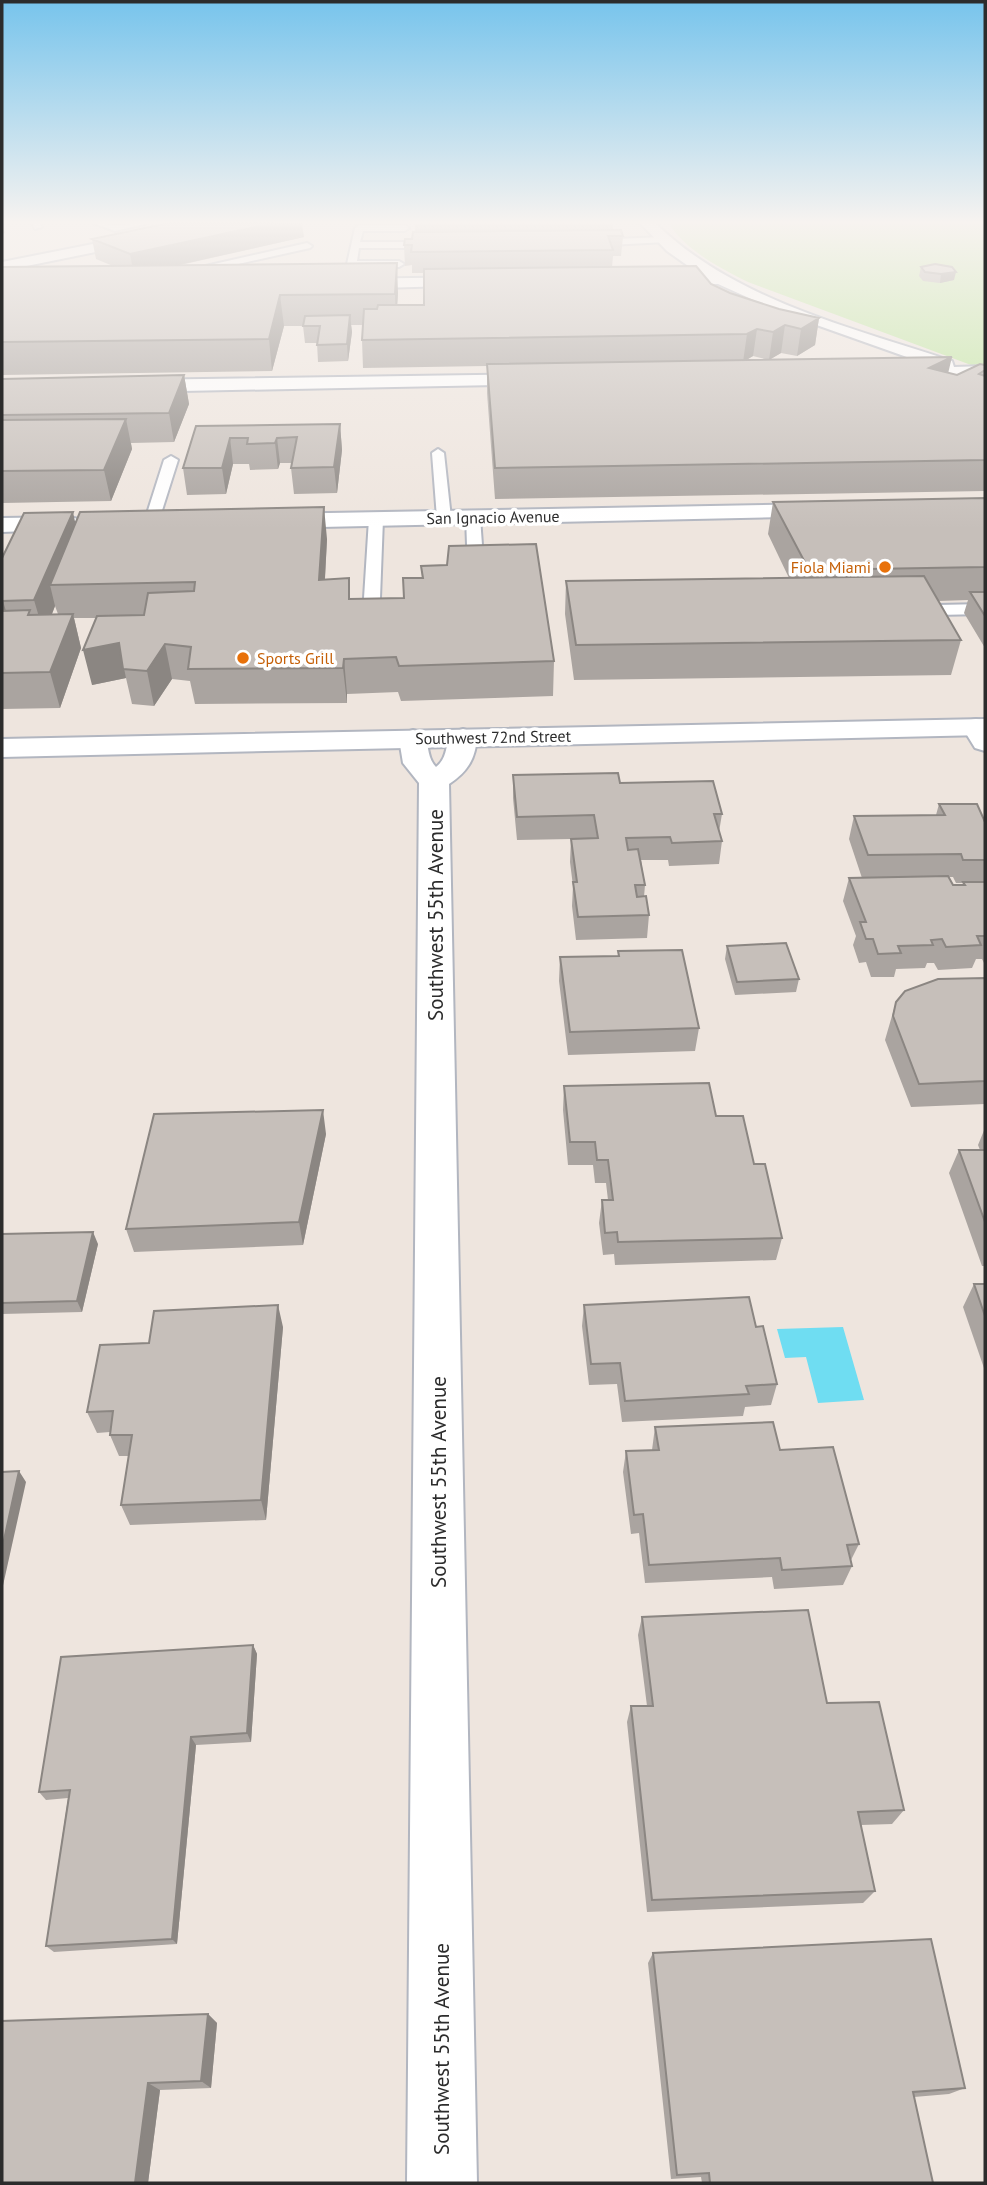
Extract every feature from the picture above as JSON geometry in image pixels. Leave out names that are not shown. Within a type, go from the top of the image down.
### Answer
[{"type":"street","points":[[835,325],[985,379]]},
{"type":"street","points":[[909,352],[910,364],[881,374],[985,371]]},
{"type":"street","points":[[111,387],[163,392],[247,378],[563,380]]},
{"type":"street","name":"San Ignacio Avenue","points":[[257,521],[847,511]]},
{"type":"street","points":[[124,523],[177,522]]},
{"type":"street","points":[[2,525],[97,524]]},
{"type":"street","name":"Southwest 72nd Street","points":[[2,748],[423,760],[463,738],[982,732]]},
{"type":"street","points":[[423,760],[451,771],[461,759],[463,738]]},
{"type":"street","name":"Southwest 55th Avenue","points":[[423,760],[442,2183]]},
{"type":"lane","points":[[439,453],[444,518]]},
{"type":"lane","points":[[151,523],[171,460]]},
{"type":"lane","points":[[472,517],[476,573]]},
{"type":"lane","points":[[372,598],[376,519]]},
{"type":"lane","points":[[936,610],[985,609]]},
{"type":"green space","points":[[863,325],[985,325],[985,367],[971,365]]},
{"type":"water","points":[[843,1327],[864,1400],[818,1403],[806,1357],[785,1358],[777,1329]]},
{"type":"building","points":[[2,325],[273,325],[269,339],[2,342]]},
{"type":"building","points":[[349,325],[347,344],[317,345],[320,326],[303,326]]},
{"type":"building","points":[[363,325],[808,325],[801,329],[785,325],[773,332],[757,329],[747,334],[362,340]]},
{"type":"building","points":[[952,357],[929,368],[957,375],[980,364],[985,365],[985,370],[979,374],[985,376],[985,460],[495,468],[487,364]]},
{"type":"building","points":[[184,375],[169,413],[2,415],[2,379]]},
{"type":"building","points":[[126,419],[104,470],[2,471],[2,420]]},
{"type":"building","points":[[340,424],[334,467],[291,468],[297,437],[277,438],[275,443],[247,444],[248,438],[230,438],[222,468],[183,468],[196,426]]},
{"type":"building","points":[[985,498],[985,567],[809,570],[773,502]]},
{"type":"building","points":[[324,507],[319,580],[349,578],[349,599],[404,598],[403,578],[423,578],[421,566],[447,565],[449,546],[536,544],[554,661],[399,666],[396,657],[344,659],[343,668],[188,669],[191,647],[165,644],[147,671],[123,669],[119,643],[83,650],[97,616],[144,615],[148,593],[194,591],[195,582],[50,585],[80,512]]},
{"type":"building","points":[[73,512],[34,600],[2,603],[2,558],[24,513]]},
{"type":"building","points":[[924,576],[961,640],[576,645],[566,581]]},
{"type":"building","points":[[970,592],[985,592],[985,616]]},
{"type":"building","points":[[30,610],[28,615],[73,614],[50,672],[2,673],[2,611]]},
{"type":"building","points":[[618,773],[620,783],[713,781],[722,814],[714,814],[722,841],[672,843],[670,837],[626,838],[628,850],[638,849],[645,885],[635,885],[637,897],[646,896],[649,915],[578,917],[573,882],[577,882],[571,839],[598,838],[594,815],[517,817],[513,775]]},
{"type":"building","points":[[939,804],[977,804],[985,822],[985,860],[963,860],[961,854],[868,855],[854,816],[945,815]]},
{"type":"building","points":[[948,876],[953,885],[985,882],[985,936],[977,936],[981,945],[946,947],[942,939],[931,940],[933,945],[898,946],[901,953],[878,954],[873,939],[866,939],[860,922],[866,922],[849,878]]},
{"type":"building","points":[[786,943],[799,979],[737,982],[727,946]]},
{"type":"building","points":[[682,950],[699,1028],[570,1032],[560,957],[619,956],[618,951]]},
{"type":"building","points":[[985,978],[985,1081],[919,1084],[893,1016],[896,1002],[905,991],[938,979]]},
{"type":"building","points":[[709,1083],[716,1116],[743,1116],[754,1164],[765,1164],[782,1238],[618,1242],[617,1232],[605,1233],[602,1200],[613,1200],[608,1160],[597,1160],[595,1142],[570,1142],[564,1086]]},
{"type":"building","points":[[323,1110],[299,1222],[126,1229],[154,1114]]},
{"type":"building","points":[[959,1150],[985,1150],[985,1222]]},
{"type":"building","points":[[93,1232],[77,1301],[2,1303],[2,1234]]},
{"type":"building","points":[[974,1284],[985,1284],[985,1316]]},
{"type":"building","points":[[749,1297],[756,1327],[763,1326],[777,1384],[746,1386],[749,1394],[625,1401],[620,1363],[591,1364],[584,1305]]},
{"type":"building","points":[[278,1305],[261,1500],[121,1505],[132,1435],[110,1435],[113,1411],[87,1412],[100,1345],[149,1343],[154,1311]]},
{"type":"building","points":[[773,1422],[780,1450],[833,1447],[859,1544],[847,1545],[852,1566],[782,1570],[780,1558],[649,1565],[643,1514],[634,1515],[626,1451],[659,1450],[655,1427]]},
{"type":"building","points":[[19,1471],[2,1549],[2,1472]]},
{"type":"building","points":[[808,1610],[827,1703],[879,1702],[904,1810],[858,1812],[875,1891],[652,1900],[631,1706],[653,1706],[642,1617]]},
{"type":"building","points":[[253,1645],[247,1733],[191,1737],[172,1939],[46,1946],[70,1790],[39,1792],[61,1657]]},
{"type":"building","points":[[931,1939],[965,2088],[913,2092],[933,2183],[710,2183],[709,2173],[677,2175],[653,1953]]},
{"type":"building","points":[[208,2014],[201,2081],[148,2083],[135,2183],[2,2183],[2,2021]]},
{"type":"place","name":"Fiola Miami","points":[[885,567]]},
{"type":"place","name":"Sports Grill","points":[[243,658]]}]
